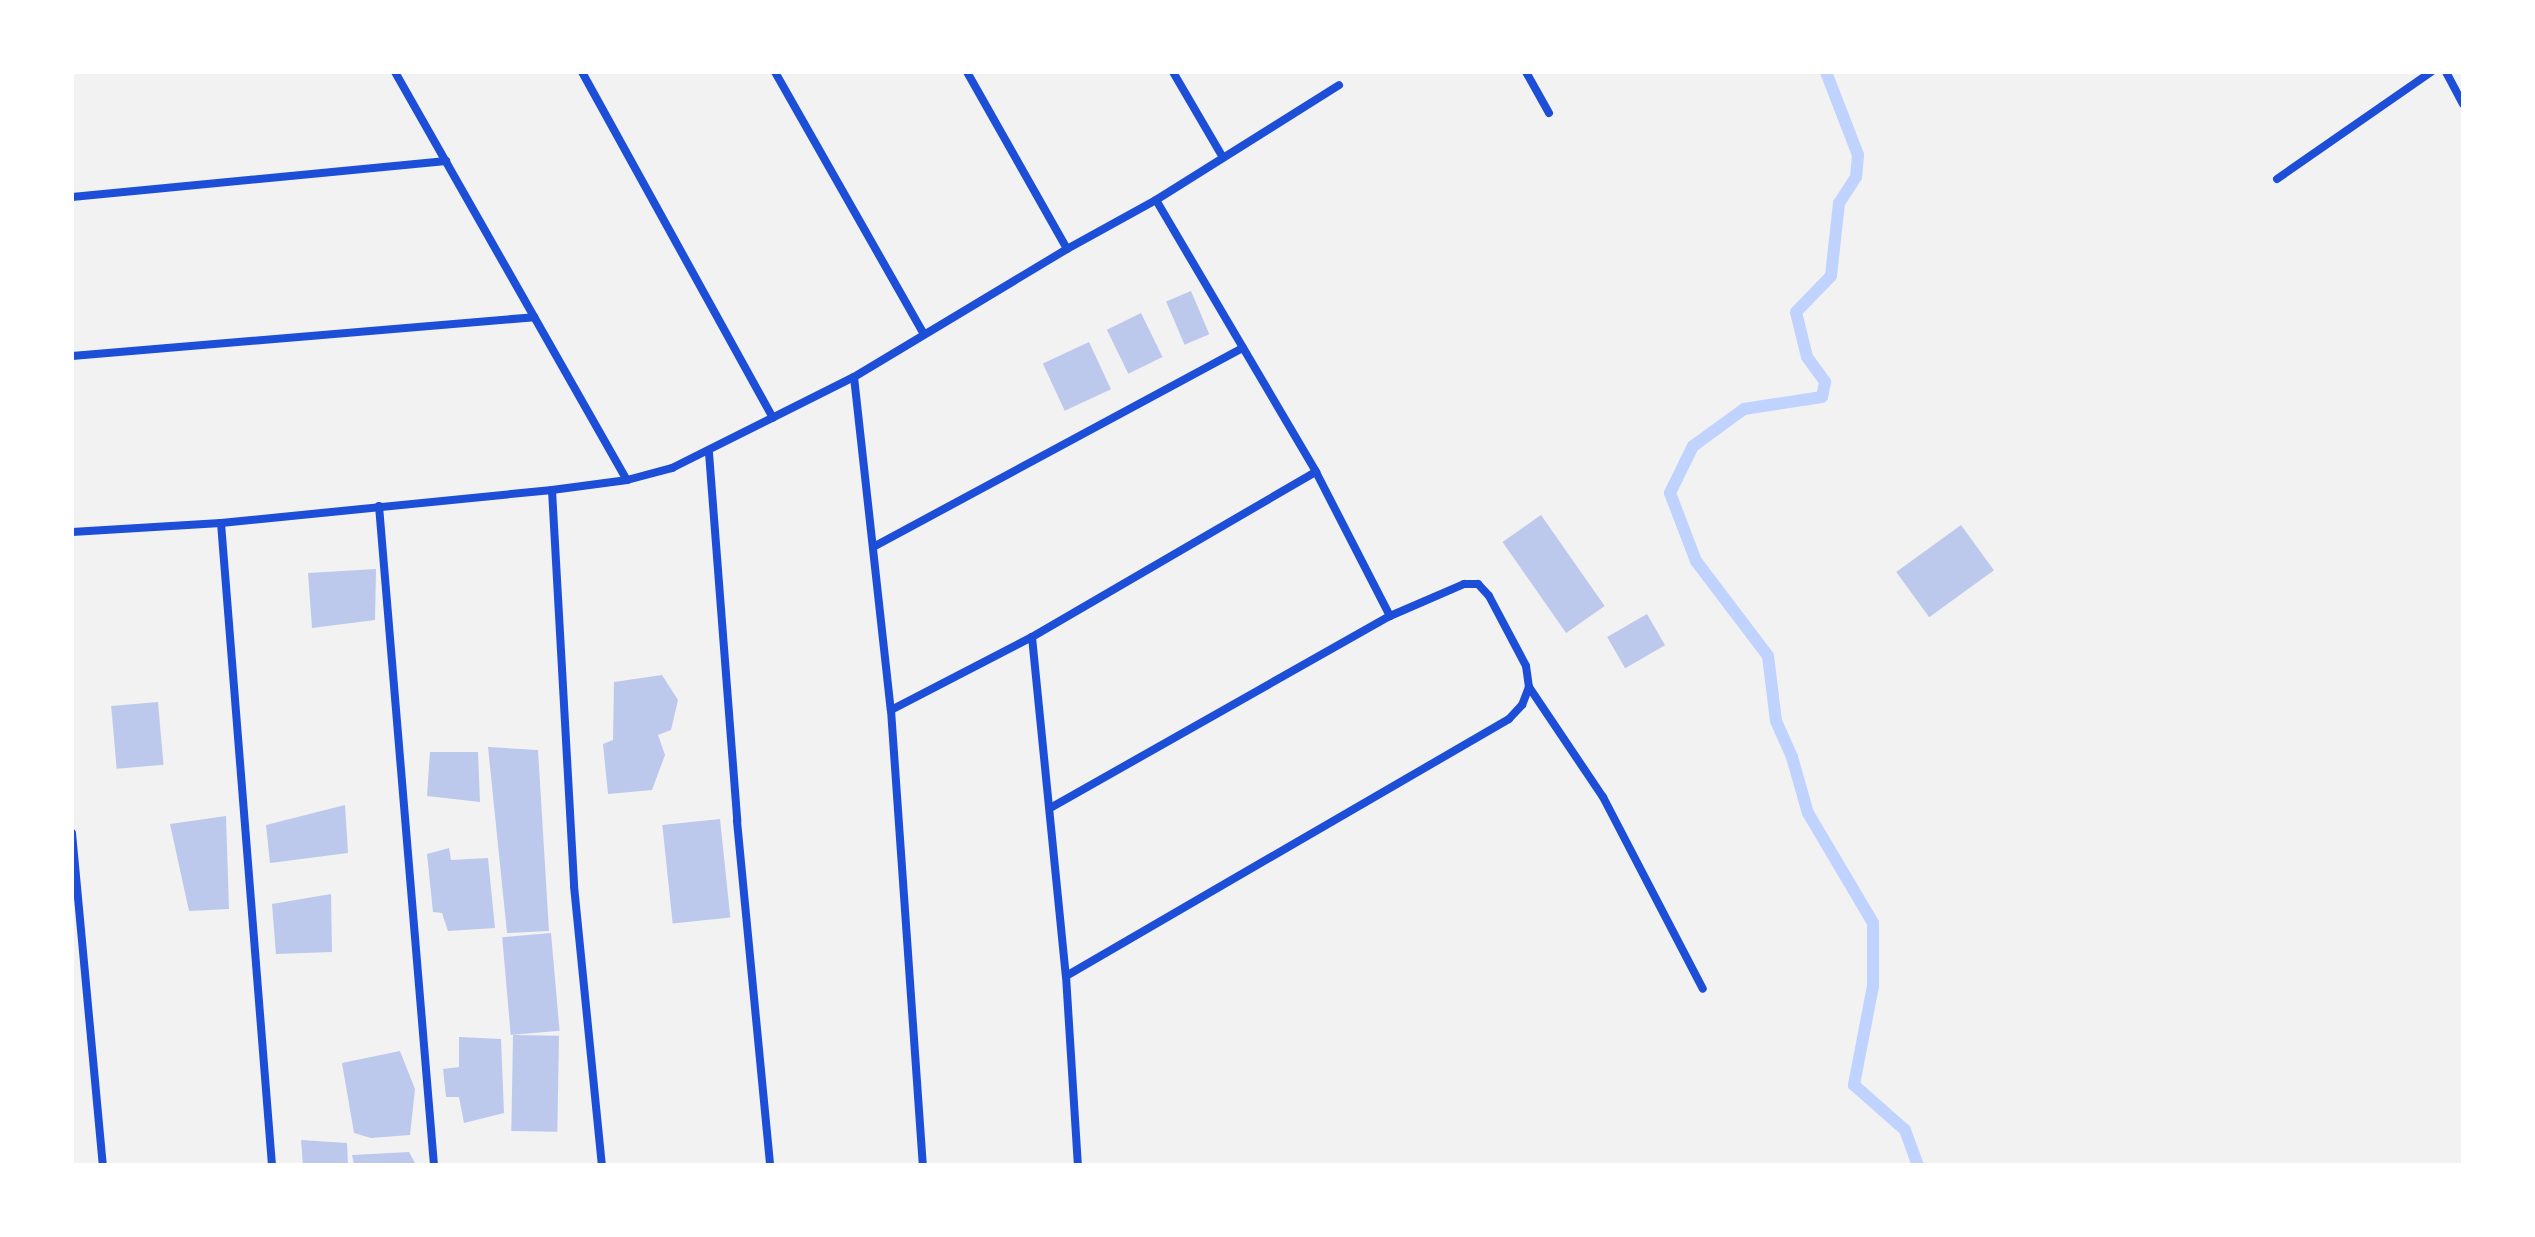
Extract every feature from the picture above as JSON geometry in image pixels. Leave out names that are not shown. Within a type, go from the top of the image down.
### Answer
[{"type":"street","points":[[395,72],[627,480]]},
{"type":"street","points":[[582,72],[773,418]]},
{"type":"street","points":[[775,72],[924,334]]},
{"type":"street","points":[[967,72],[1067,249]]},
{"type":"street","points":[[1173,72],[1222,156]]},
{"type":"street","points":[[1526,72],[1549,113]]},
{"type":"street","points":[[2277,179],[2431,72]]},
{"type":"street","points":[[2446,72],[2463,104]]},
{"type":"street","points":[[72,532],[221,523],[552,490],[627,480],[672,468],[709,453],[854,377],[1067,249],[1156,200],[1339,85]]},
{"type":"street","points":[[72,197],[446,161]]},
{"type":"street","points":[[1156,200],[1316,472],[1390,616]]},
{"type":"street","points":[[72,356],[534,317]]},
{"type":"street","points":[[875,546],[1243,348]]},
{"type":"street","points":[[854,377],[891,710],[923,1165]]},
{"type":"street","points":[[709,453],[737,821],[770,1165]]},
{"type":"street","points":[[891,710],[1032,637],[1316,472]]},
{"type":"street","points":[[552,490],[574,886],[602,1165]]},
{"type":"street","points":[[379,506],[434,1165]]},
{"type":"street","points":[[221,523],[272,1165]]},
{"type":"street","points":[[1052,807],[1390,616],[1443,591],[1464,584],[1478,584],[1489,596],[1526,666],[1529,687],[1603,797],[1703,989]]},
{"type":"street","points":[[1032,637],[1052,807],[1078,1165]]},
{"type":"street","points":[[1066,976],[1509,719],[1522,705],[1529,687]]},
{"type":"street","points":[[72,833],[103,1165]]},
{"type":"building","points":[[1191,291],[1209,334],[1185,345],[1166,302]]},
{"type":"building","points":[[1141,313],[1162,357],[1128,374],[1107,330]]},
{"type":"building","points":[[1089,342],[1111,389],[1065,411],[1043,364]]},
{"type":"building","points":[[1541,515],[1605,606],[1566,633],[1502,542]]},
{"type":"building","points":[[1961,525],[1994,570],[1929,617],[1896,572]]},
{"type":"building","points":[[376,569],[375,620],[312,628],[308,573]]},
{"type":"building","points":[[1647,614],[1665,645],[1625,668],[1607,637]]},
{"type":"building","points":[[662,675],[678,700],[671,730],[658,735],[665,755],[652,790],[608,794],[603,744],[613,740],[614,682]]},
{"type":"building","points":[[158,702],[163,765],[117,769],[111,706]]},
{"type":"building","points":[[488,747],[538,750],[549,931],[507,933]]},
{"type":"building","points":[[430,752],[478,752],[480,802],[427,796]]},
{"type":"building","points":[[345,805],[348,853],[270,863],[266,825]]},
{"type":"building","points":[[226,816],[229,909],[189,911],[170,824]]},
{"type":"building","points":[[720,819],[730,917],[673,924],[662,825]]},
{"type":"building","points":[[449,848],[451,860],[488,858],[495,928],[448,931],[442,913],[433,912],[427,854]]},
{"type":"building","points":[[331,894],[332,952],[276,954],[272,904]]},
{"type":"building","points":[[551,933],[560,1031],[511,1035],[502,937]]},
{"type":"building","points":[[513,1035],[559,1036],[557,1132],[511,1131]]},
{"type":"building","points":[[459,1037],[501,1039],[504,1113],[464,1123],[459,1097],[446,1097],[443,1069],[459,1067]]},
{"type":"building","points":[[400,1051],[415,1089],[410,1135],[371,1138],[354,1133],[342,1063]]},
{"type":"building","points":[[301,1140],[347,1143],[348,1165],[303,1165]]},
{"type":"building","points":[[409,1152],[416,1165],[354,1165],[352,1155]]},
{"type":"waterway","points":[[1826,72],[1858,155],[1856,177],[1839,203],[1831,276],[1796,312],[1807,357],[1825,382],[1822,397],[1744,409],[1693,446],[1670,493],[1696,561],[1768,656],[1776,721],[1792,757],[1808,813],[1873,923],[1873,986],[1854,1085],[1905,1130],[1918,1165]]}]
